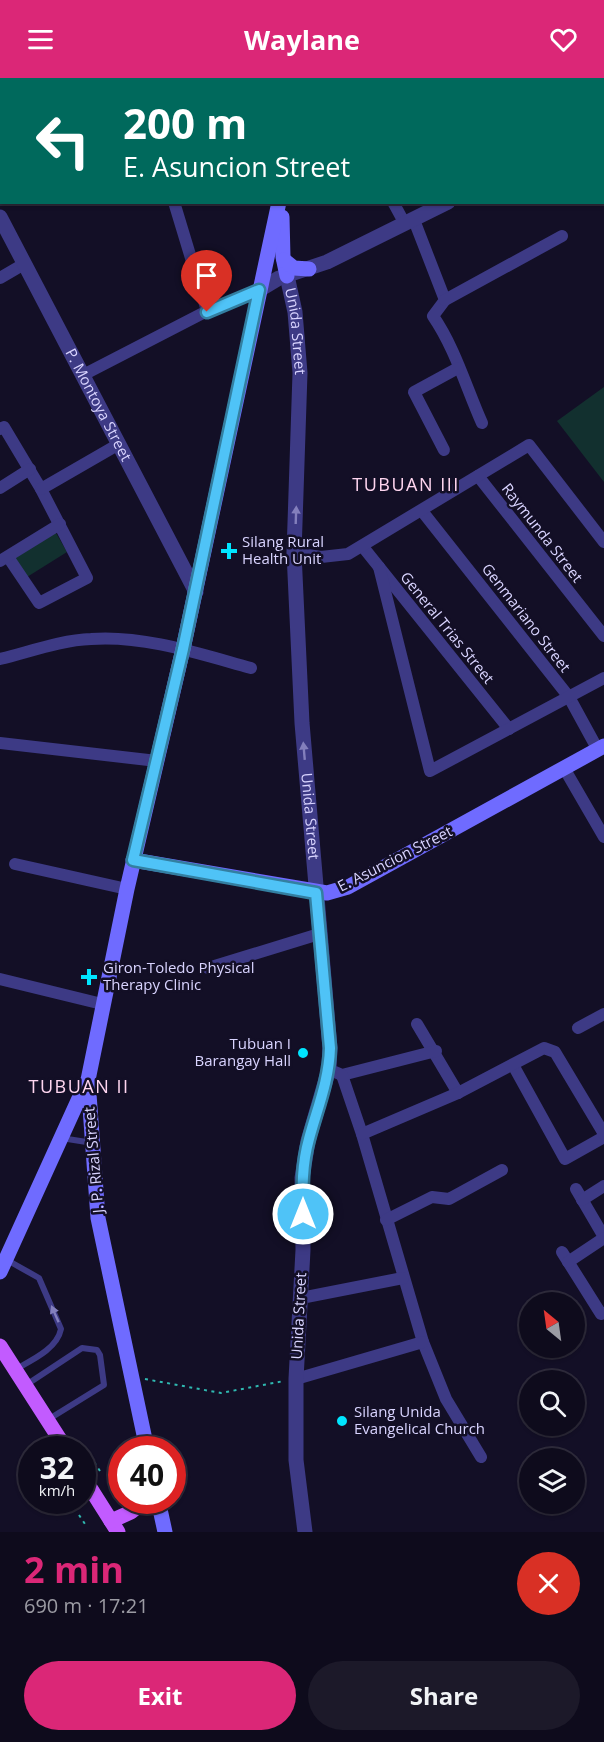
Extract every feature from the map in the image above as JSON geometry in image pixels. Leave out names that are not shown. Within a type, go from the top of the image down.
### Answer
[{"type":"main road","points":[[267,204],[272,235]]},
{"type":"main road","points":[[280,204],[283,277]]},
{"type":"main road","name":"J. P. Rizal Street","points":[[144,1436],[98,1218],[88,1080],[133,860],[196,592],[259,290],[280,204]]},
{"type":"main road","points":[[284,260],[294,268],[309,269]]},
{"type":"main road","name":"E. Asuncion Street","points":[[133,860],[316,893],[327,893],[348,887],[601,748]]},
{"type":"main road","points":[[3,1265],[88,1080]]},
{"type":"main road","points":[[0,1346],[58,1436]]},
{"type":"main road","points":[[96,1497],[114,1526],[129,1514]]},
{"type":"main road","points":[[161,1514],[165,1532]]},
{"type":"street","points":[[175,204],[207,312]]},
{"type":"street","points":[[395,204],[409,222],[445,300]]},
{"type":"street","points":[[82,375],[207,312],[283,277],[309,269],[444,204]]},
{"type":"street","name":"P. Montoya Street","points":[[0,218],[196,592]]},
{"type":"street","points":[[482,423],[458,368],[450,341],[433,316],[445,300],[562,236]]},
{"type":"street","points":[[0,278],[24,264]]},
{"type":"street","points":[[265,265],[270,278],[283,277]]},
{"type":"street","name":"Unida Street","points":[[283,277],[295,312],[300,373],[294,553],[302,723],[330,1048],[336,1072],[308,1141],[302,1178],[296,1460],[305,1532]]},
{"type":"street","points":[[444,450],[414,392],[458,368]]},
{"type":"street","points":[[0,429],[4,427],[30,469],[60,524],[87,578],[39,603],[4,559],[60,524]]},
{"type":"street","points":[[41,489],[119,444]]},
{"type":"street","points":[[294,553],[334,556],[363,547],[529,446],[604,542]]},
{"type":"street","points":[[0,488],[30,469]]},
{"type":"street","name":"Raymunda Street","points":[[478,476],[604,636]]},
{"type":"street","name":"Genmariano Street","points":[[422,511],[568,697],[601,748]]},
{"type":"street","name":"General Trias Street","points":[[363,547],[509,729]]},
{"type":"street","points":[[379,567],[430,771],[604,678]]},
{"type":"street","points":[[0,659],[91,639],[113,639],[183,649],[251,668]]},
{"type":"street","points":[[0,743],[157,761]]},
{"type":"street","points":[[564,768],[604,837]]},
{"type":"street","points":[[15,864],[127,888]]},
{"type":"street","points":[[208,968],[319,934]]},
{"type":"street","points":[[0,979],[102,1004]]},
{"type":"street","points":[[578,1028],[604,1014]]},
{"type":"street","points":[[417,1024],[436,1051],[458,1093]]},
{"type":"street","points":[[362,1134],[458,1093],[544,1048],[552,1050],[604,1135],[565,1159],[513,1065]]},
{"type":"street","points":[[436,1051],[336,1072],[362,1134],[423,1342],[446,1400],[481,1457]]},
{"type":"street","points":[[386,1220],[432,1197],[449,1198],[502,1170]]},
{"type":"street","points":[[603,1313],[565,1257],[604,1237],[579,1194],[604,1186]]},
{"type":"street","points":[[301,1298],[403,1278]]},
{"type":"street","points":[[296,1378],[423,1342]]},
{"type":"lane","points":[[61,1137],[93,1143]]},
{"type":"lane","points":[[3,1265],[39,1278],[61,1329],[57,1340],[16,1370]]},
{"type":"lane","points":[[26,1385],[82,1348],[93,1348],[100,1355],[105,1381],[101,1388],[49,1420]]},
{"type":"path","points":[[131,1376],[220,1393],[296,1378]]},
{"type":"path","points":[[96,1465],[102,1474]]},
{"type":"path","points":[[79,1515],[85,1524]]},
{"type":"green space","points":[[604,387],[604,482],[557,421]]},
{"type":"green space","points":[[56,533],[67,552],[27,577],[15,558]]},
{"type":"place","name":"Silang Rural Health Unit","points":[[229,551]]},
{"type":"place","name":"Giron-Toledo Physical Therapy Clinic","points":[[89,977]]},
{"type":"place","name":"Tubuan I Barangay Hall","points":[[303,1053]]},
{"type":"place","name":"Silang Unida Evangelical Church","points":[[342,1421]]},
{"type":"district","name":"TUBUAN III","points":[[406,485]]},
{"type":"district","name":"TUBUAN II","points":[[79,1087]]},
{"type":"route","points":[[207,312],[259,290],[183,649],[133,860],[316,893],[330,1048],[325,1088],[308,1141],[302,1178],[303,1214]]}]
